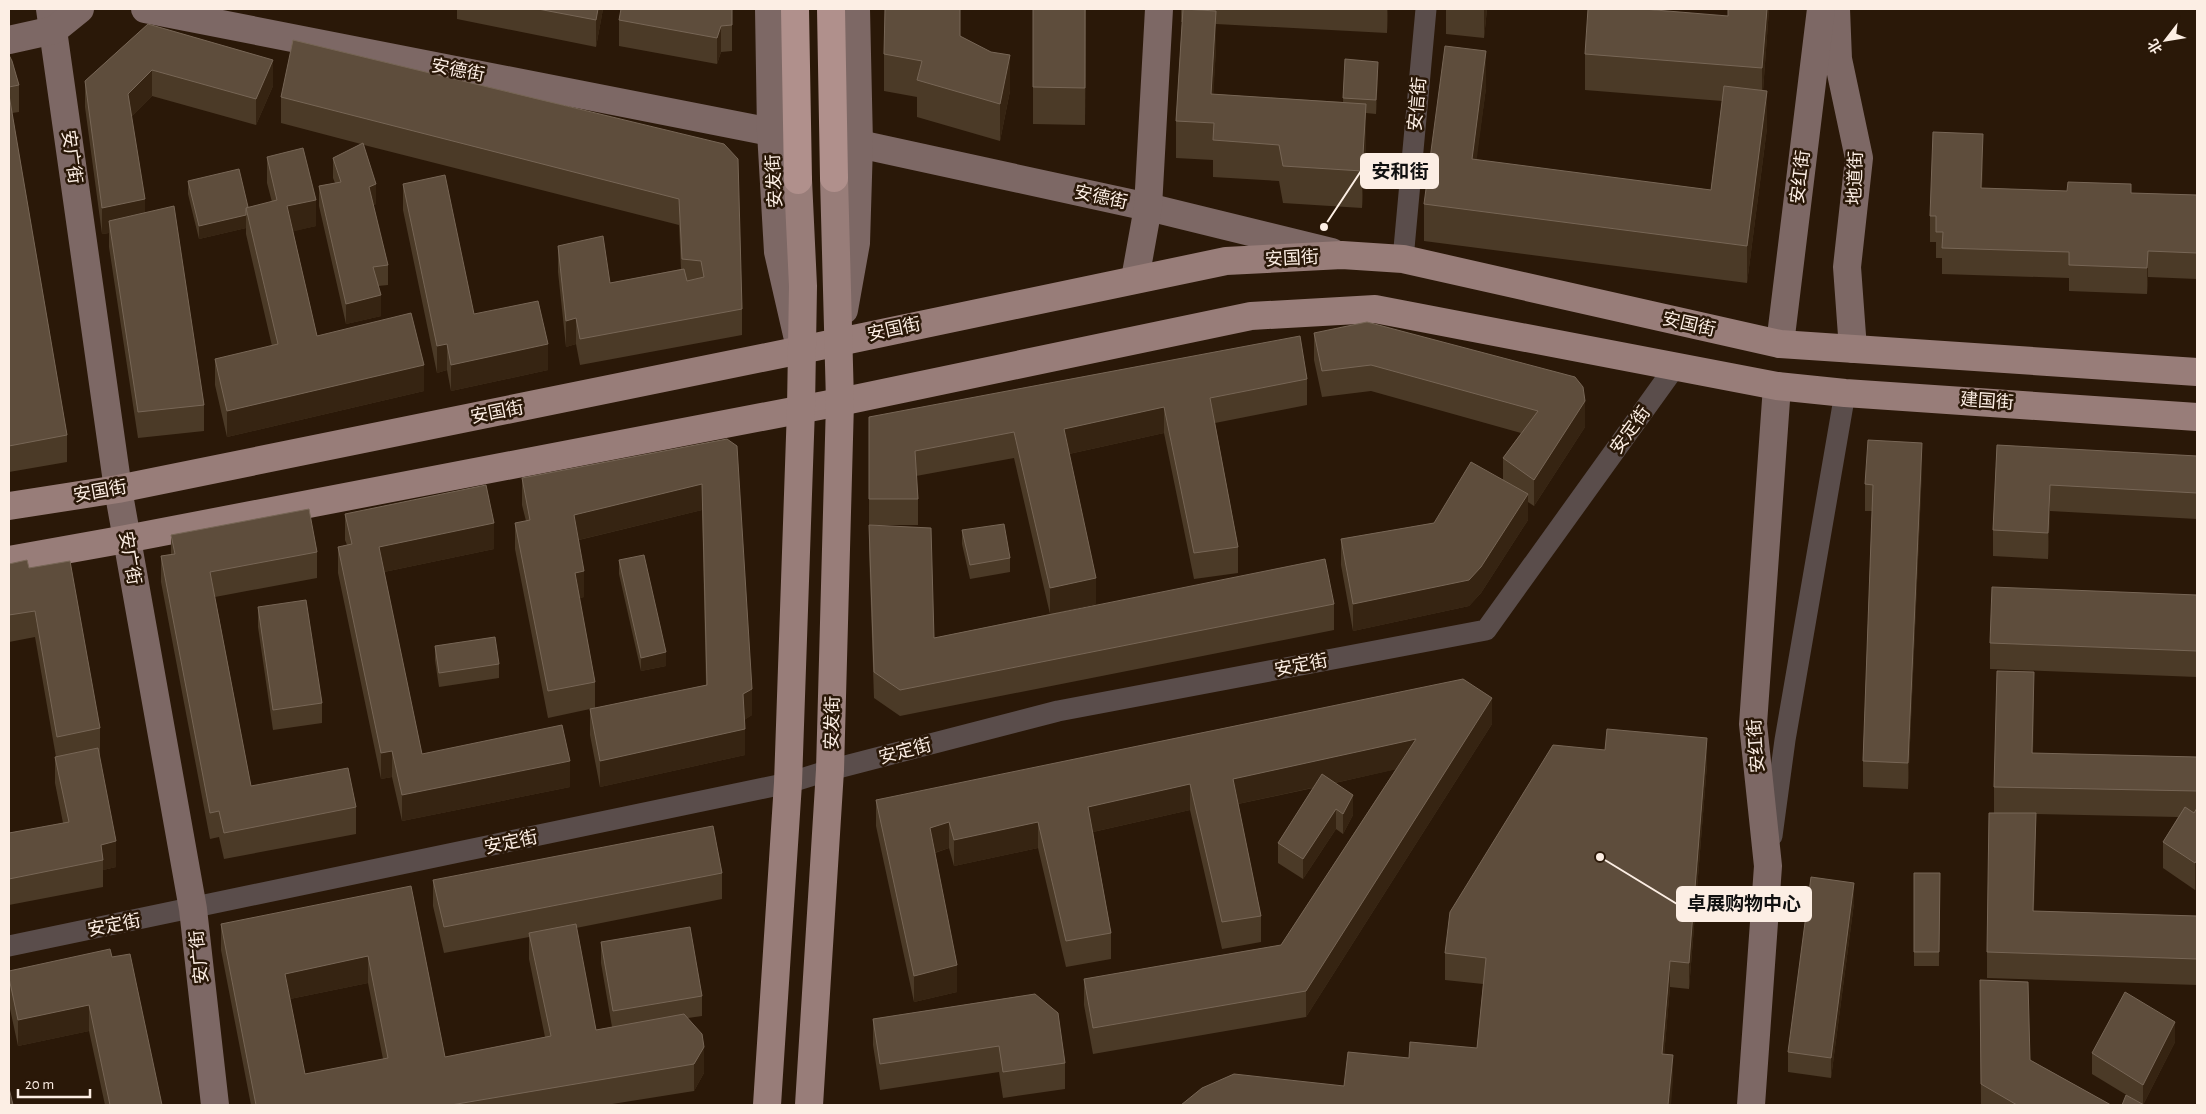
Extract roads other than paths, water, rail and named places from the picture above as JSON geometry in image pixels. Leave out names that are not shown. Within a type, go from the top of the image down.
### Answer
[{"type":"highway","name":"安发街","points":[[795,9],[798,180]]},
{"type":"highway","name":"安发街","points":[[831,9],[834,178]]},
{"type":"main road","name":"安发街","points":[[809,1105],[830,770],[840,402],[834,178]]},
{"type":"main road","name":"安发街","points":[[767,1105],[788,783],[801,408],[804,286],[798,180]]},
{"type":"main road","name":"安国街","points":[[9,506],[118,489],[801,350],[1226,261],[1342,255],[1403,258],[1780,344]]},
{"type":"main road","points":[[9,560],[840,402],[1251,316],[1375,309],[1777,386]]},
{"type":"main road","points":[[1780,344],[2197,372]]},
{"type":"main road","name":"建国街","points":[[1777,386],[1845,393],[2197,417]]},
{"type":"street","points":[[9,40],[52,19],[80,9]]},
{"type":"street","name":"安德街","points":[[145,9],[771,132]]},
{"type":"street","name":"安发街","points":[[769,9],[771,132],[778,252],[801,350]]},
{"type":"street","name":"安发街","points":[[838,341],[856,243],[859,144],[856,9]]},
{"type":"street","points":[[1135,280],[1148,207],[1160,9]]},
{"type":"street","name":"安信街","points":[[1403,258],[1426,9]]},
{"type":"street","name":"安红街","points":[[1780,344],[1821,9]]},
{"type":"street","name":"地道街","points":[[1836,9],[1838,59],[1859,158],[1847,267],[1853,349]]},
{"type":"street","name":"安广街","points":[[52,19],[118,489],[194,909],[215,1105]]},
{"type":"street","name":"安德街","points":[[859,144],[1148,207],[1342,255]]},
{"type":"street","name":"安定街","points":[[9,946],[194,909],[788,783],[830,770],[1058,710],[1486,630],[1675,367]]},
{"type":"street","name":"安红街","points":[[1751,1105],[1768,866],[1753,724],[1777,386]]},
{"type":"street","points":[[1768,866],[1785,740],[1845,393]]},
{"type":"place","name":"安和街","points":[[1324,227]]},
{"type":"place","name":"卓展购物中心","points":[[1600,857]]}]
